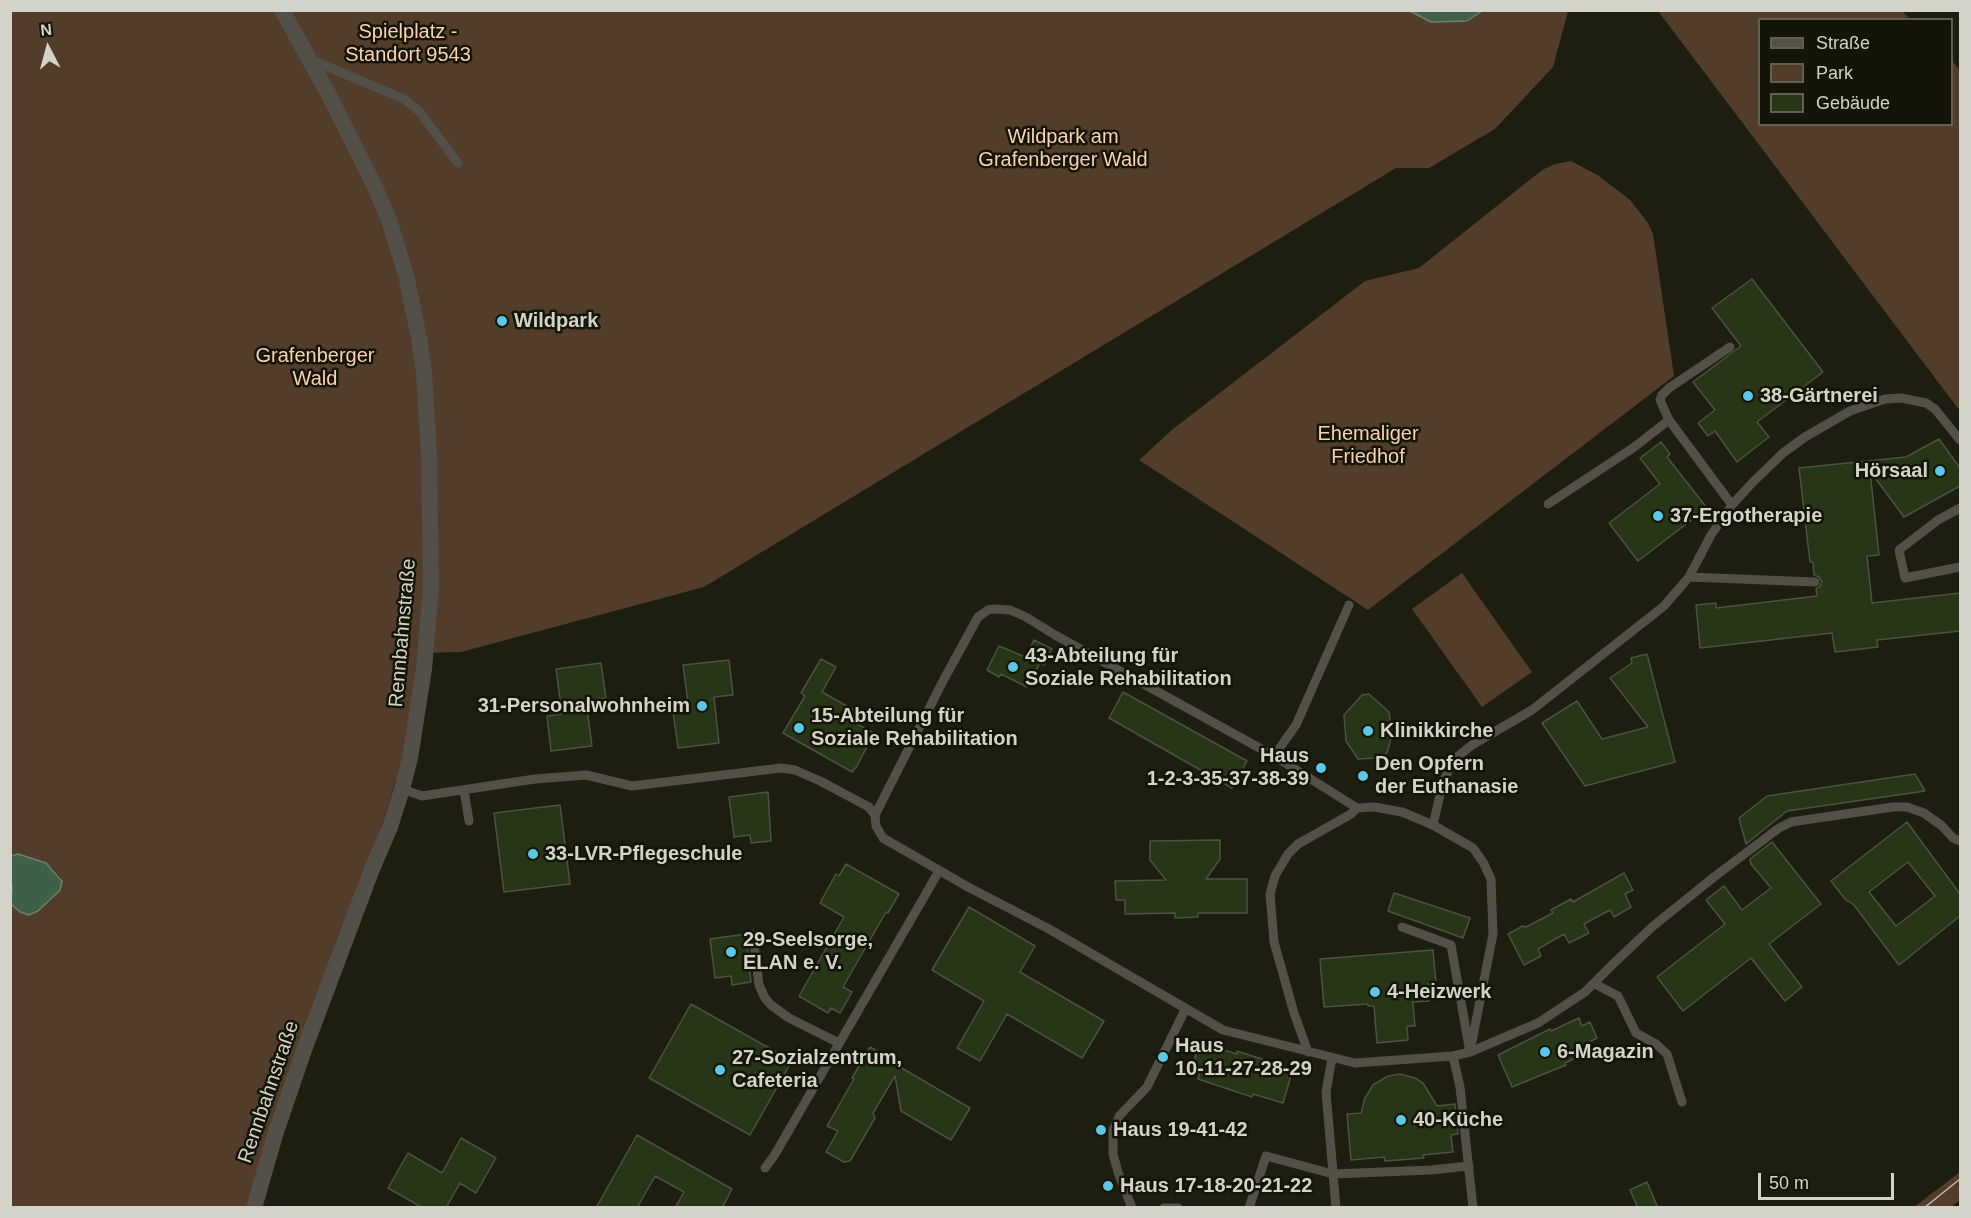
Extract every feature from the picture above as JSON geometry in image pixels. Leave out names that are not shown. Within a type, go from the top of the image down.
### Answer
[{"type":"street","name":"Rennbahnstraße","points":[[254,1208],[275,1135],[304,1050],[390,827],[402,789],[410,758],[422,680],[431,587],[428,423],[420,343],[405,275],[389,220],[375,187],[282,10]]},
{"type":"lane","points":[[309,58],[404,99],[419,111],[458,163]]},
{"type":"lane","points":[[1730,347],[1662,395],[1660,405],[1732,505]]},
{"type":"lane","points":[[1433,825],[1443,782],[1457,757],[1472,745],[1532,710],[1664,606],[1689,577],[1732,505],[1783,453],[1805,437],[1850,411],[1885,399],[1901,398],[1926,403],[1943,416],[1960,440]]},
{"type":"lane","points":[[1548,504],[1633,448],[1669,420]]},
{"type":"lane","points":[[1960,508],[1938,520],[1899,550],[1905,578],[1960,567]]},
{"type":"lane","points":[[1689,577],[1815,582]]},
{"type":"lane","points":[[1274,756],[1296,725],[1349,605]]},
{"type":"lane","points":[[875,815],[978,617],[988,610],[1010,610],[1274,756],[1356,808],[1374,807],[1402,812],[1433,825],[1473,848],[1491,879],[1493,934],[1470,1052]]},
{"type":"lane","points":[[402,789],[422,795],[535,779],[586,775],[639,786],[782,768],[795,770],[869,807],[875,815],[876,825],[883,838],[939,871],[1059,934],[1185,1010],[1223,1030],[1355,1063],[1452,1056],[1470,1052],[1538,1023],[1595,984],[1652,927],[1714,877],[1779,828],[1791,822],[1907,807],[1924,813],[1942,826],[1953,838],[1960,841]]},
{"type":"lane","points":[[464,790],[470,821]]},
{"type":"lane","points":[[1308,1052],[1293,1013],[1274,942],[1270,894],[1275,876],[1288,854],[1298,844],[1351,814],[1356,808]]},
{"type":"lane","points":[[765,1168],[939,871]]},
{"type":"lane","points":[[1402,927],[1451,945],[1470,1052]]},
{"type":"lane","points":[[753,935],[759,985],[765,998],[789,1018],[839,1043]]},
{"type":"lane","points":[[1595,984],[1618,996],[1636,1034],[1656,1044],[1667,1054],[1683,1102]]},
{"type":"lane","points":[[1132,1208],[1118,1172],[1111,1136],[1120,1115],[1147,1087],[1185,1010]]},
{"type":"lane","points":[[1452,1056],[1460,1087],[1473,1208]]},
{"type":"lane","points":[[1332,1058],[1326,1092],[1336,1208]]},
{"type":"lane","points":[[1249,1208],[1266,1156],[1333,1174],[1469,1166]]},
{"type":"lane","points":[[1164,1208],[1178,1208]]},
{"type":"green space","name":"Grafenberger Wald","points":[[1410,10],[1431,22],[1467,21],[1482,11],[1568,11],[1553,67],[1495,129],[1429,168],[1396,168],[704,587],[461,652],[420,653],[412,711],[400,767],[384,819],[269,1133],[249,1207],[11,1207],[10,882],[12,905],[24,914],[49,902],[60,890],[61,878],[51,867],[14,854],[11,856],[11,11]]},
{"type":"green space","points":[[1901,10],[1909,18],[1758,18],[1758,126],[1953,126],[1953,62],[1960,70],[1960,411],[1658,11]]},
{"type":"green space","name":"Ehemaliger Friedhof","points":[[1571,161],[1599,176],[1630,200],[1648,223],[1653,234],[1674,376],[1368,610],[1139,460],[1173,429],[1365,281],[1419,268],[1542,170],[1555,164]]},
{"type":"green space","points":[[1462,573],[1532,672],[1482,707],[1412,609]]},
{"type":"green space","points":[[1960,1172],[1960,1200],[1951,1207],[1914,1207]]},
{"type":"shaded area","points":[[1410,11],[1482,11],[1467,21],[1431,22]]},
{"type":"shaded area","points":[[18,854],[46,863],[62,881],[60,890],[38,911],[29,915],[20,912],[12,905],[11,900],[11,856]]},
{"type":"building","name":"38-Gärtnerei","points":[[1752,279],[1823,372],[1757,422],[1769,437],[1737,462],[1715,431],[1708,436],[1698,423],[1715,410],[1693,382],[1741,346],[1712,308]]},
{"type":"building","points":[[1939,439],[1960,468],[1960,486],[1904,517],[1870,471],[1879,555],[1867,556],[1872,603],[1960,593],[1960,631],[1877,640],[1878,647],[1835,652],[1832,633],[1700,648],[1696,605],[1716,603],[1716,608],[1817,596],[1816,589],[1822,582],[1814,575],[1813,562],[1810,562],[1799,468],[1906,457]]},
{"type":"building","name":"37-Ergotherapie","points":[[1661,442],[1670,454],[1667,457],[1707,508],[1638,561],[1609,523],[1660,484],[1640,458]]},
{"type":"building","name":"43-Abteilung für Soziale Rehabilitation","points":[[1034,640],[1052,649],[1044,665],[1040,663],[1027,687],[987,670],[999,646],[1025,657]]},
{"type":"building","points":[[1647,654],[1675,762],[1585,786],[1542,723],[1577,701],[1602,739],[1648,727],[1610,678],[1632,663],[1631,658]]},
{"type":"building","name":"15-Abteilung für Soziale Rehabilitation","points":[[821,659],[836,667],[822,692],[861,714],[855,723],[874,733],[852,772],[783,733],[805,696],[801,693]]},
{"type":"building","name":"31-Personalwohnheim","points":[[729,660],[733,695],[714,697],[719,743],[678,748],[673,712],[689,711],[683,665]]},
{"type":"building","points":[[601,663],[606,698],[586,701],[592,746],[551,751],[547,716],[562,714],[556,669]]},
{"type":"building","points":[[1123,692],[1247,761],[1232,788],[1109,718]]},
{"type":"building","name":"Klinikkirche","points":[[1369,694],[1389,712],[1392,735],[1387,753],[1380,760],[1377,758],[1358,759],[1346,741],[1344,715],[1362,695]]},
{"type":"building","points":[[1915,774],[1925,791],[1787,811],[1746,844],[1739,818],[1767,796]]},
{"type":"building","points":[[768,792],[771,841],[751,843],[750,835],[734,837],[729,797]]},
{"type":"building","name":"33-LVR-Pflegeschule","points":[[560,805],[570,884],[504,892],[494,813]]},
{"type":"building","points":[[1907,822],[1960,894],[1960,916],[1899,965],[1854,905],[1845,899],[1831,881]],"holes":[[[1908,862],[1935,896],[1896,926],[1869,892]]]},
{"type":"building","points":[[1220,840],[1220,859],[1206,879],[1247,879],[1247,913],[1198,913],[1198,917],[1175,918],[1175,913],[1125,914],[1125,900],[1116,900],[1115,881],[1166,880],[1150,860],[1150,841]]},
{"type":"building","points":[[1772,842],[1821,904],[1769,944],[1802,987],[1785,1001],[1751,958],[1683,1011],[1657,977],[1725,924],[1706,900],[1724,886],[1742,910],[1771,888],[1751,864],[1750,859]]},
{"type":"building","points":[[846,864],[899,894],[888,913],[886,912],[843,987],[852,992],[840,1013],[831,1008],[828,1013],[799,996],[844,917],[820,903],[836,874],[839,876]]},
{"type":"building","points":[[1624,873],[1633,890],[1625,894],[1631,907],[1614,917],[1610,910],[1584,924],[1589,933],[1569,943],[1564,934],[1538,949],[1541,956],[1524,965],[1508,934],[1553,913],[1551,910],[1571,899],[1573,902]]},
{"type":"building","points":[[1394,893],[1470,918],[1463,938],[1388,911]]},
{"type":"building","points":[[969,907],[1035,946],[1020,972],[1104,1021],[1082,1058],[1007,1014],[980,1061],[957,1048],[984,1001],[932,970]]},
{"type":"building","name":"29-Seelsorge, ELAN e. V.","points":[[746,934],[751,982],[732,985],[731,976],[715,978],[710,939]]},
{"type":"building","name":"4-Heizwerk","points":[[1433,950],[1436,983],[1428,984],[1429,1001],[1413,1002],[1415,1026],[1407,1026],[1408,1040],[1377,1043],[1374,1006],[1368,1006],[1368,1004],[1324,1007],[1320,959]]},
{"type":"building","name":"27-Sozialzentrum, Cafeteria","points":[[691,1004],[792,1061],[750,1135],[649,1078]]},
{"type":"building","name":"6-Magazin","points":[[1579,1018],[1582,1026],[1590,1022],[1597,1038],[1589,1042],[1593,1050],[1565,1063],[1566,1065],[1512,1087],[1498,1055],[1550,1029],[1551,1031]]},
{"type":"building","points":[[1207,1045],[1237,1054],[1237,1051],[1293,1069],[1283,1103],[1253,1094],[1252,1097],[1198,1079],[1200,1071],[1192,1068],[1197,1051],[1205,1053]]},
{"type":"building","points":[[870,1047],[970,1108],[951,1140],[901,1111],[895,1076],[873,1113],[875,1118],[850,1161],[844,1162],[826,1152],[838,1131],[827,1126]]},
{"type":"building","name":"40-Küche","points":[[1400,1074],[1423,1083],[1437,1106],[1455,1104],[1458,1134],[1451,1135],[1453,1152],[1423,1155],[1424,1158],[1385,1161],[1384,1157],[1351,1160],[1347,1114],[1361,1113],[1365,1098],[1373,1085],[1388,1076]]},
{"type":"building","points":[[637,1135],[732,1189],[722,1208],[675,1208],[684,1192],[655,1176],[637,1208],[596,1208]]},
{"type":"building","points":[[461,1138],[496,1158],[476,1193],[460,1183],[446,1208],[423,1208],[388,1188],[408,1153],[442,1173]]},
{"type":"building","points":[[1647,1182],[1658,1208],[1638,1208],[1630,1190]]},
{"type":"tram line","points":[[1924,1208],[1960,1179]]},
{"type":"place","name":"Wildpark","points":[[502,321]]},
{"type":"place","name":"38-Gärtnerei","points":[[1748,396]]},
{"type":"place","name":"Hörsaal","points":[[1940,471]]},
{"type":"place","name":"37-Ergotherapie","points":[[1658,516]]},
{"type":"place","name":"43-Abteilung für Soziale Rehabilitation","points":[[1013,667]]},
{"type":"place","name":"31-Personalwohnheim","points":[[702,706]]},
{"type":"place","name":"15-Abteilung für Soziale Rehabilitation","points":[[799,728]]},
{"type":"place","name":"Klinikkirche","points":[[1368,731]]},
{"type":"place","name":"Haus 1-2-3-35-37-38-39","points":[[1321,768]]},
{"type":"place","name":"Den Opfern der Euthanasie","points":[[1363,776]]},
{"type":"place","name":"33-LVR-Pflegeschule","points":[[533,854]]},
{"type":"place","name":"29-Seelsorge, ELAN e. V.","points":[[731,952]]},
{"type":"place","name":"4-Heizwerk","points":[[1375,992]]},
{"type":"place","name":"6-Magazin","points":[[1545,1052]]},
{"type":"place","name":"Haus 10-11-27-28-29","points":[[1163,1057]]},
{"type":"place","name":"27-Sozialzentrum, Cafeteria","points":[[720,1070]]},
{"type":"place","name":"40-Küche","points":[[1401,1120]]},
{"type":"place","name":"Haus 19-41-42","points":[[1101,1130]]},
{"type":"place","name":"Haus 17-18-20-21-22","points":[[1108,1186]]},
{"type":"park label","name":"Spielplatz - Standort 9543","points":[[408,44]]},
{"type":"park label","name":"Wildpark am Grafenberger Wald","points":[[1063,148]]}]
